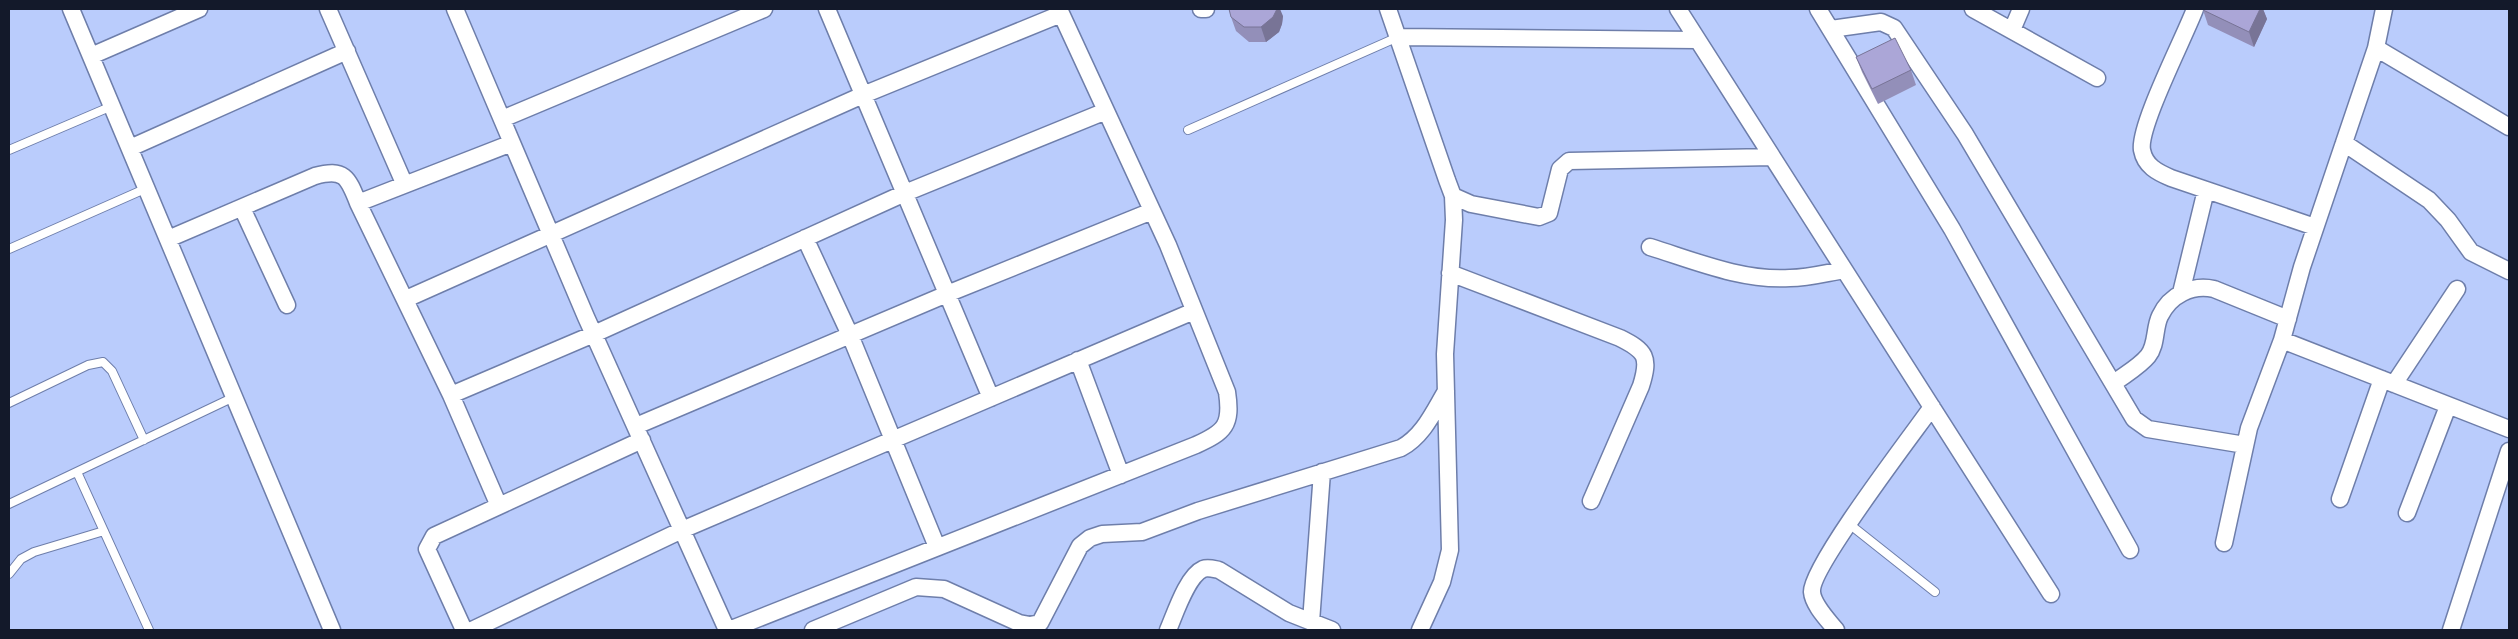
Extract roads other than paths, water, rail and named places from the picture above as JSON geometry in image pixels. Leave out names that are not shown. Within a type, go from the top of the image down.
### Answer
[{"type":"street","points":[[71,9],[332,630]]},
{"type":"street","points":[[91,56],[199,9]]},
{"type":"street","points":[[328,9],[404,183]]},
{"type":"street","points":[[406,299],[551,234],[863,95],[1060,11],[1152,211],[1227,392],[1230,411],[1226,424],[1217,435],[1122,475],[728,630],[594,334],[551,234],[512,143],[455,9]]},
{"type":"street","points":[[502,119],[764,9]]},
{"type":"street","points":[[827,9],[991,398]]},
{"type":"street","points":[[1201,9],[1206,9]]},
{"type":"street","points":[[1388,9],[1453,196],[1454,220],[1446,328],[1450,550],[1442,582],[1420,630]]},
{"type":"street","points":[[1678,9],[2051,594]]},
{"type":"street","points":[[1818,9],[1952,229],[2130,550]]},
{"type":"street","points":[[1973,9],[2098,78]]},
{"type":"street","points":[[2012,30],[2021,9]]},
{"type":"street","points":[[2195,9],[2157,97],[2141,148],[2145,160],[2151,168],[2171,178],[2315,228]]},
{"type":"street","points":[[2224,543],[2245,445],[2257,404],[2282,340],[2315,228],[2376,48],[2384,9]]},
{"type":"street","points":[[1831,29],[1881,22],[1894,28],[1965,134],[2114,382],[2134,419],[2148,429],[2245,445]]},
{"type":"street","points":[[1398,37],[1697,40]]},
{"type":"street","points":[[2376,48],[2509,127]]},
{"type":"street","points":[[130,148],[347,51]]},
{"type":"street","points":[[451,395],[594,334],[905,193],[1106,112]]},
{"type":"street","points":[[2344,142],[2429,200],[2448,220],[2471,252],[2509,271]]},
{"type":"street","points":[[358,203],[404,183],[512,143]]},
{"type":"street","points":[[1453,196],[1471,204],[1539,217],[1549,213],[1560,169],[1569,161],[1772,157]]},
{"type":"street","points":[[168,239],[332,172],[343,175],[351,184],[358,203],[406,299],[451,395],[499,506]]},
{"type":"street","points":[[2180,293],[2206,190]]},
{"type":"street","points":[[242,208],[287,305]]},
{"type":"street","points":[[464,630],[427,549],[434,536],[499,506],[639,433],[850,335],[1152,211]]},
{"type":"street","points":[[805,238],[850,335],[937,547]]},
{"type":"street","points":[[1650,247],[1720,269],[1758,277],[1791,278],[1844,270]]},
{"type":"street","points":[[1450,274],[1620,338],[1638,347],[1646,359],[1646,370],[1641,386],[1591,501]]},
{"type":"street","points":[[2114,382],[2147,357],[2152,348],[2160,315],[2180,293],[2197,286],[2209,288],[2288,319]]},
{"type":"street","points":[[2340,498],[2388,381],[2457,289]]},
{"type":"street","points":[[472,630],[682,530],[1194,311]]},
{"type":"street","points":[[2282,340],[2509,429]]},
{"type":"street","points":[[1078,360],[1122,475]]},
{"type":"street","points":[[813,630],[899,592],[924,586],[944,588],[1019,623],[1030,625],[1040,622],[1080,546],[1090,538],[1102,534],[1142,532],[1198,511],[1401,448],[1413,441],[1421,433],[1446,391]]},
{"type":"street","points":[[2407,513],[2448,406]]},
{"type":"street","points":[[1836,630],[1814,600],[1812,585],[1815,577],[1848,523],[1932,407]]},
{"type":"street","points":[[2451,630],[2509,451]]},
{"type":"street","points":[[1311,622],[1322,472]]},
{"type":"street","points":[[1168,630],[1190,581],[1197,572],[1205,568],[1219,570],[1289,613],[1332,630]]},
{"type":"lane","points":[[1188,130],[1398,37]]},
{"type":"lane","points":[[9,150],[112,106]]},
{"type":"lane","points":[[9,249],[147,188]]},
{"type":"lane","points":[[9,401],[88,365],[103,362],[112,371],[144,440]]},
{"type":"lane","points":[[9,504],[234,397]]},
{"type":"lane","points":[[77,472],[149,630]]},
{"type":"lane","points":[[1848,523],[1935,592]]},
{"type":"lane","points":[[9,574],[21,559],[34,552],[104,531]]}]
